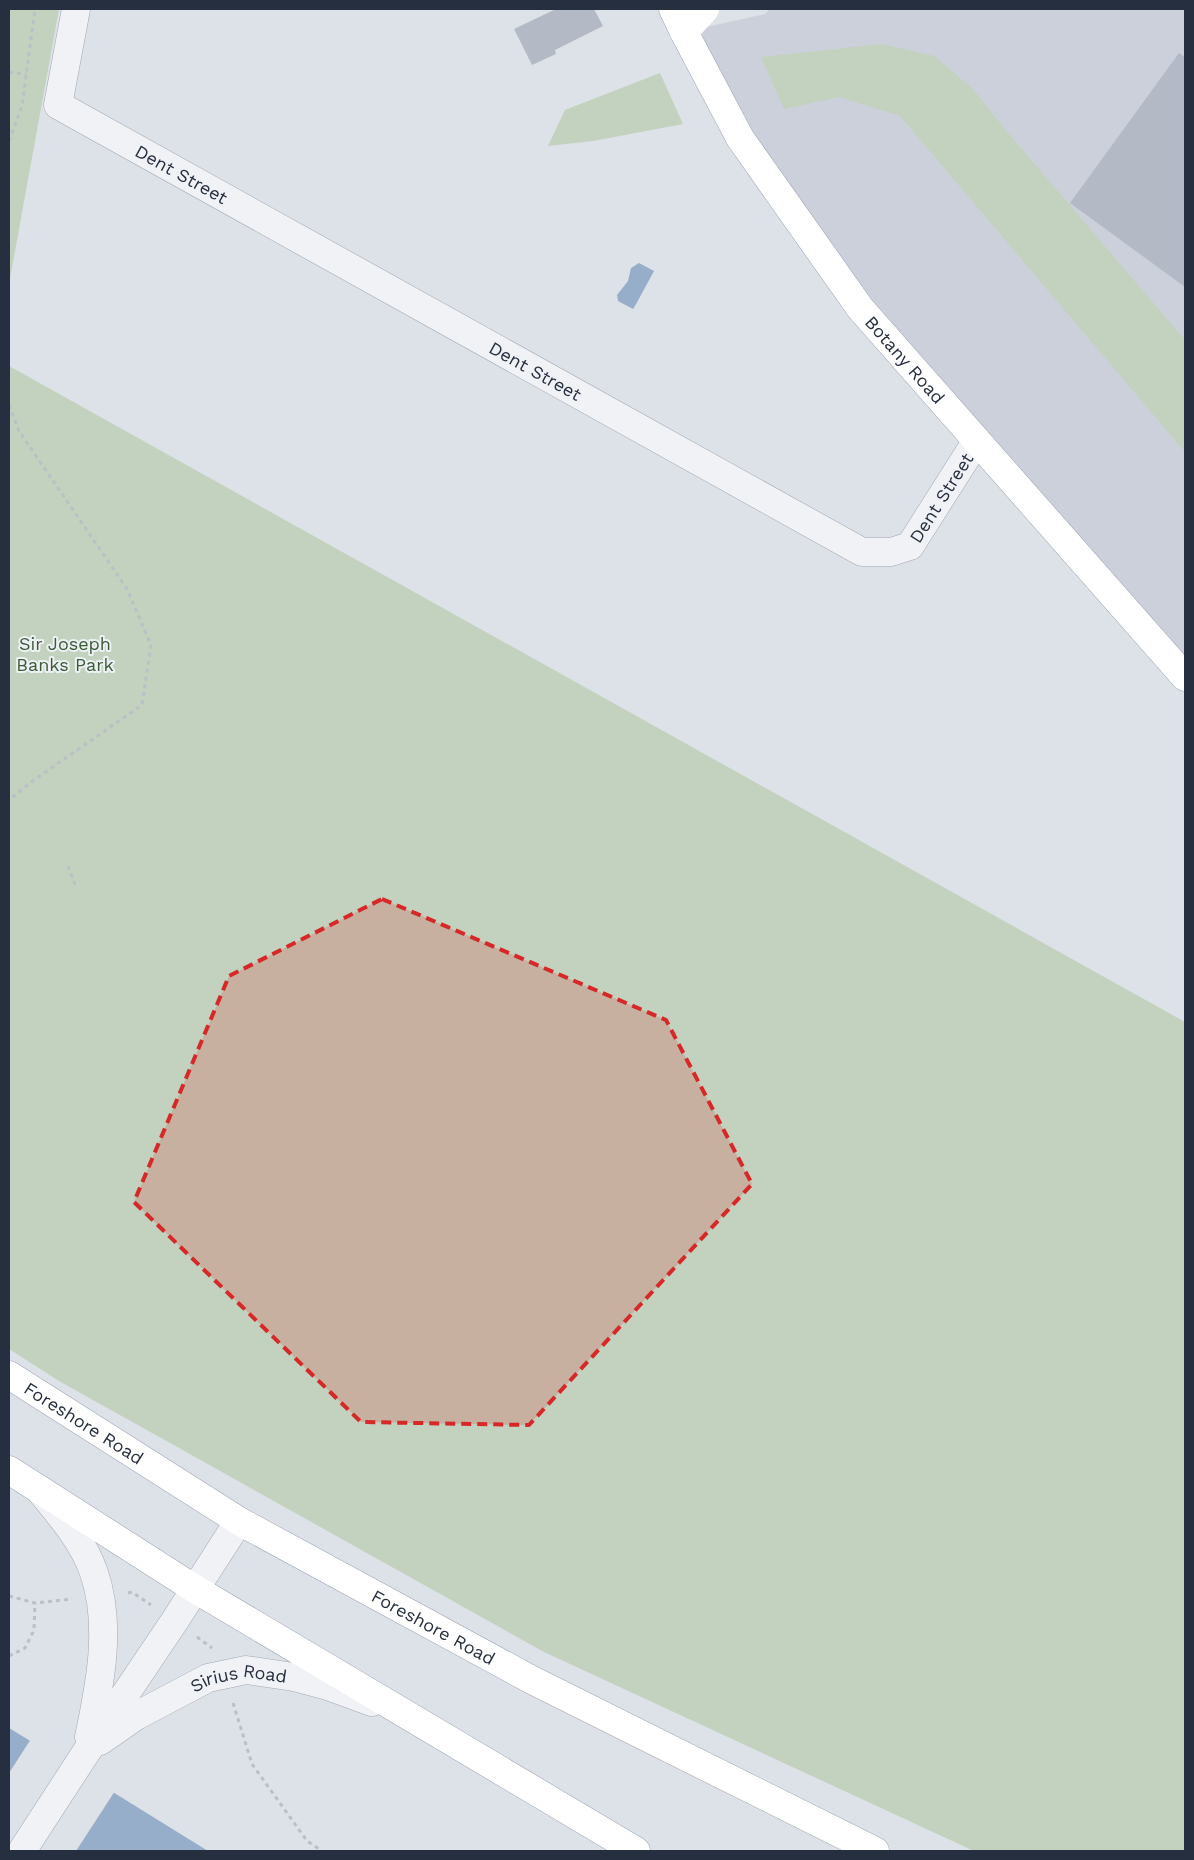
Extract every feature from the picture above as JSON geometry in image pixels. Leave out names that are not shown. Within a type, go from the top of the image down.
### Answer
[{"type":"main road","points":[[678,20],[705,9]]},
{"type":"main road","name":"Botany Road","points":[[678,20],[740,138],[860,308],[976,442],[1185,677]]},
{"type":"main road","name":"Foreshore Road","points":[[9,1375],[239,1521],[532,1680],[875,1851]]},
{"type":"main road","points":[[9,1470],[195,1589],[636,1851]]},
{"type":"street","name":"Dent Street","points":[[76,9],[58,105],[862,552],[891,552],[910,546],[976,442]]},
{"type":"street","name":"Sirius Road","points":[[40,1490],[77,1539],[94,1573],[100,1604],[103,1634],[99,1691],[86,1751]]},
{"type":"street","name":"Sirius Road","points":[[22,1851],[239,1521]]},
{"type":"street","name":"Sirius Road","points":[[86,1751],[136,1716],[166,1699],[208,1678],[246,1670],[290,1676],[328,1686],[405,1714]]},
{"type":"path","points":[[9,140],[22,106],[35,9]]},
{"type":"path","points":[[9,72],[26,74]]},
{"type":"path","points":[[9,405],[19,431],[126,589],[151,645],[142,705],[34,780],[9,800]]},
{"type":"path","points":[[68,866],[76,887]]},
{"type":"path","points":[[9,1596],[35,1603],[34,1630],[25,1648],[9,1656]]},
{"type":"path","points":[[233,1703],[252,1764],[307,1840],[322,1851]]},
{"type":"highlighted area","points":[[382,899],[666,1020],[752,1184],[529,1425],[361,1422],[134,1202],[229,976]]},
{"type":"shaded area","points":[[770,9],[1185,9],[1185,677],[860,308],[684,32],[765,14]]},
{"type":"green space","points":[[9,9],[59,9],[9,284]]},
{"type":"green space","points":[[882,44],[934,56],[972,88],[1008,133],[1185,340],[1185,452],[900,116],[839,97],[784,109],[761,57]]},
{"type":"green space","points":[[660,73],[683,124],[593,141],[548,146],[565,110]]},
{"type":"green space","name":"Sir Joseph Banks Park","points":[[9,366],[1185,1022],[1185,1851],[974,1851],[544,1652],[59,1381],[9,1349]]},
{"type":"water","points":[[639,263],[654,271],[633,309],[618,301],[617,295],[628,281],[631,268]]},
{"type":"water","points":[[9,1728],[32,1742],[208,1851],[9,1851]]},
{"type":"pier","points":[[31,1739],[115,1791],[76,1851],[9,1851],[9,1773]]},
{"type":"building","points":[[556,9],[594,9],[603,26],[555,50],[556,54],[532,65],[514,29]]},
{"type":"building","points":[[1179,53],[1185,57],[1185,287],[1070,203]]}]
